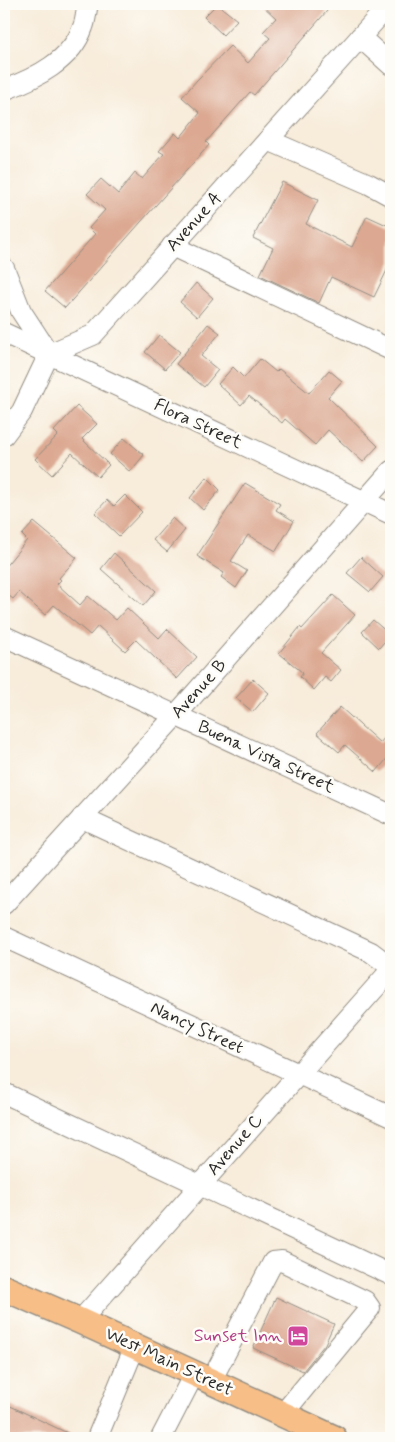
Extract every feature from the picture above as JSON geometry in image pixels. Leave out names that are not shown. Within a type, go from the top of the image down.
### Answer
[{"type":"main road","name":"West Main Street","points":[[4,1288],[334,1438]]},
{"type":"street","points":[[4,90],[35,78],[54,65],[70,47],[83,27],[88,4]]},
{"type":"street","name":"Avenue A","points":[[49,354],[93,335],[390,4]]},
{"type":"street","points":[[360,37],[391,65]]},
{"type":"street","points":[[268,140],[391,196]]},
{"type":"street","points":[[172,246],[391,350]]},
{"type":"street","points":[[4,268],[21,311],[49,354],[22,411],[4,436]]},
{"type":"street","name":"Flora Street","points":[[4,333],[391,514]]},
{"type":"street","name":"Avenue B","points":[[4,904],[176,715],[391,472]]},
{"type":"street","name":"Buena Vista Street","points":[[4,636],[391,815]]},
{"type":"street","points":[[82,818],[370,952],[391,968]]},
{"type":"street","name":"Nancy Street","points":[[4,937],[391,1117]]},
{"type":"street","name":"Avenue C","points":[[80,1321],[391,968]]},
{"type":"street","points":[[4,1093],[391,1275]]},
{"type":"street","points":[[161,1438],[203,1377],[273,1262],[282,1261],[365,1301],[370,1308],[282,1414]]},
{"type":"street","points":[[97,1438],[135,1346]]},
{"type":"building","points":[[217,4],[237,20],[223,35],[204,17]]},
{"type":"building","points":[[261,4],[333,4],[254,95],[250,92],[206,142],[209,145],[65,308],[45,291],[95,234],[89,228],[105,210],[87,194],[101,179],[118,194],[135,173],[142,179],[164,154],[159,151],[175,133],[180,138],[200,113],[182,97],[197,80],[230,46],[248,63],[270,38],[263,32],[276,18]]},
{"type":"building","points":[[282,182],[318,200],[306,224],[352,247],[367,216],[391,227],[391,262],[374,297],[331,277],[319,303],[260,275],[273,248],[253,238]]},
{"type":"building","points":[[196,283],[213,298],[197,317],[180,302]]},
{"type":"building","points":[[208,324],[220,333],[201,356],[218,370],[204,387],[176,364]]},
{"type":"building","points":[[159,335],[180,352],[165,369],[145,352]]},
{"type":"building","points":[[260,359],[276,372],[279,369],[309,393],[329,370],[342,381],[328,397],[378,446],[363,462],[328,430],[315,445],[285,419],[282,423],[249,396],[241,405],[218,384],[233,367],[244,378]]},
{"type":"building","points":[[77,406],[97,424],[82,439],[109,465],[98,477],[72,453],[52,475],[35,459],[58,435],[54,431]]},
{"type":"building","points":[[124,438],[144,455],[130,472],[110,454]]},
{"type":"building","points":[[207,477],[220,490],[203,510],[190,498]]},
{"type":"building","points":[[245,483],[280,504],[276,510],[294,521],[276,551],[248,535],[231,561],[247,571],[236,588],[221,577],[224,573],[197,556]]},
{"type":"building","points":[[125,495],[142,512],[119,536],[95,513],[107,500],[114,506]]},
{"type":"building","points":[[172,518],[185,530],[167,552],[153,540]]},
{"type":"building","points":[[34,522],[77,558],[59,578],[61,580],[57,584],[80,605],[88,596],[116,620],[127,608],[159,638],[167,629],[197,657],[177,679],[136,640],[125,651],[98,626],[90,635],[54,605],[45,615],[19,592],[13,599],[4,592],[4,568],[27,540],[22,535]]},
{"type":"building","points":[[114,553],[156,591],[143,606],[101,569]]},
{"type":"building","points":[[361,557],[383,577],[370,592],[347,573]]},
{"type":"building","points":[[333,595],[355,615],[321,653],[341,670],[331,682],[325,677],[314,690],[300,677],[303,673],[279,653],[300,627],[302,629]]},
{"type":"building","points":[[373,620],[390,635],[379,648],[362,632]]},
{"type":"building","points":[[253,679],[269,693],[253,712],[236,698]]},
{"type":"building","points":[[340,707],[380,743],[391,730],[391,754],[376,772],[345,745],[339,752],[317,733]]},
{"type":"building","points":[[276,1297],[334,1324],[325,1344],[303,1371],[253,1348]]},
{"type":"building","points":[[4,1403],[78,1438],[4,1438]]},
{"type":"place","name":"Sunset Inn","points":[[298,1336]]}]
